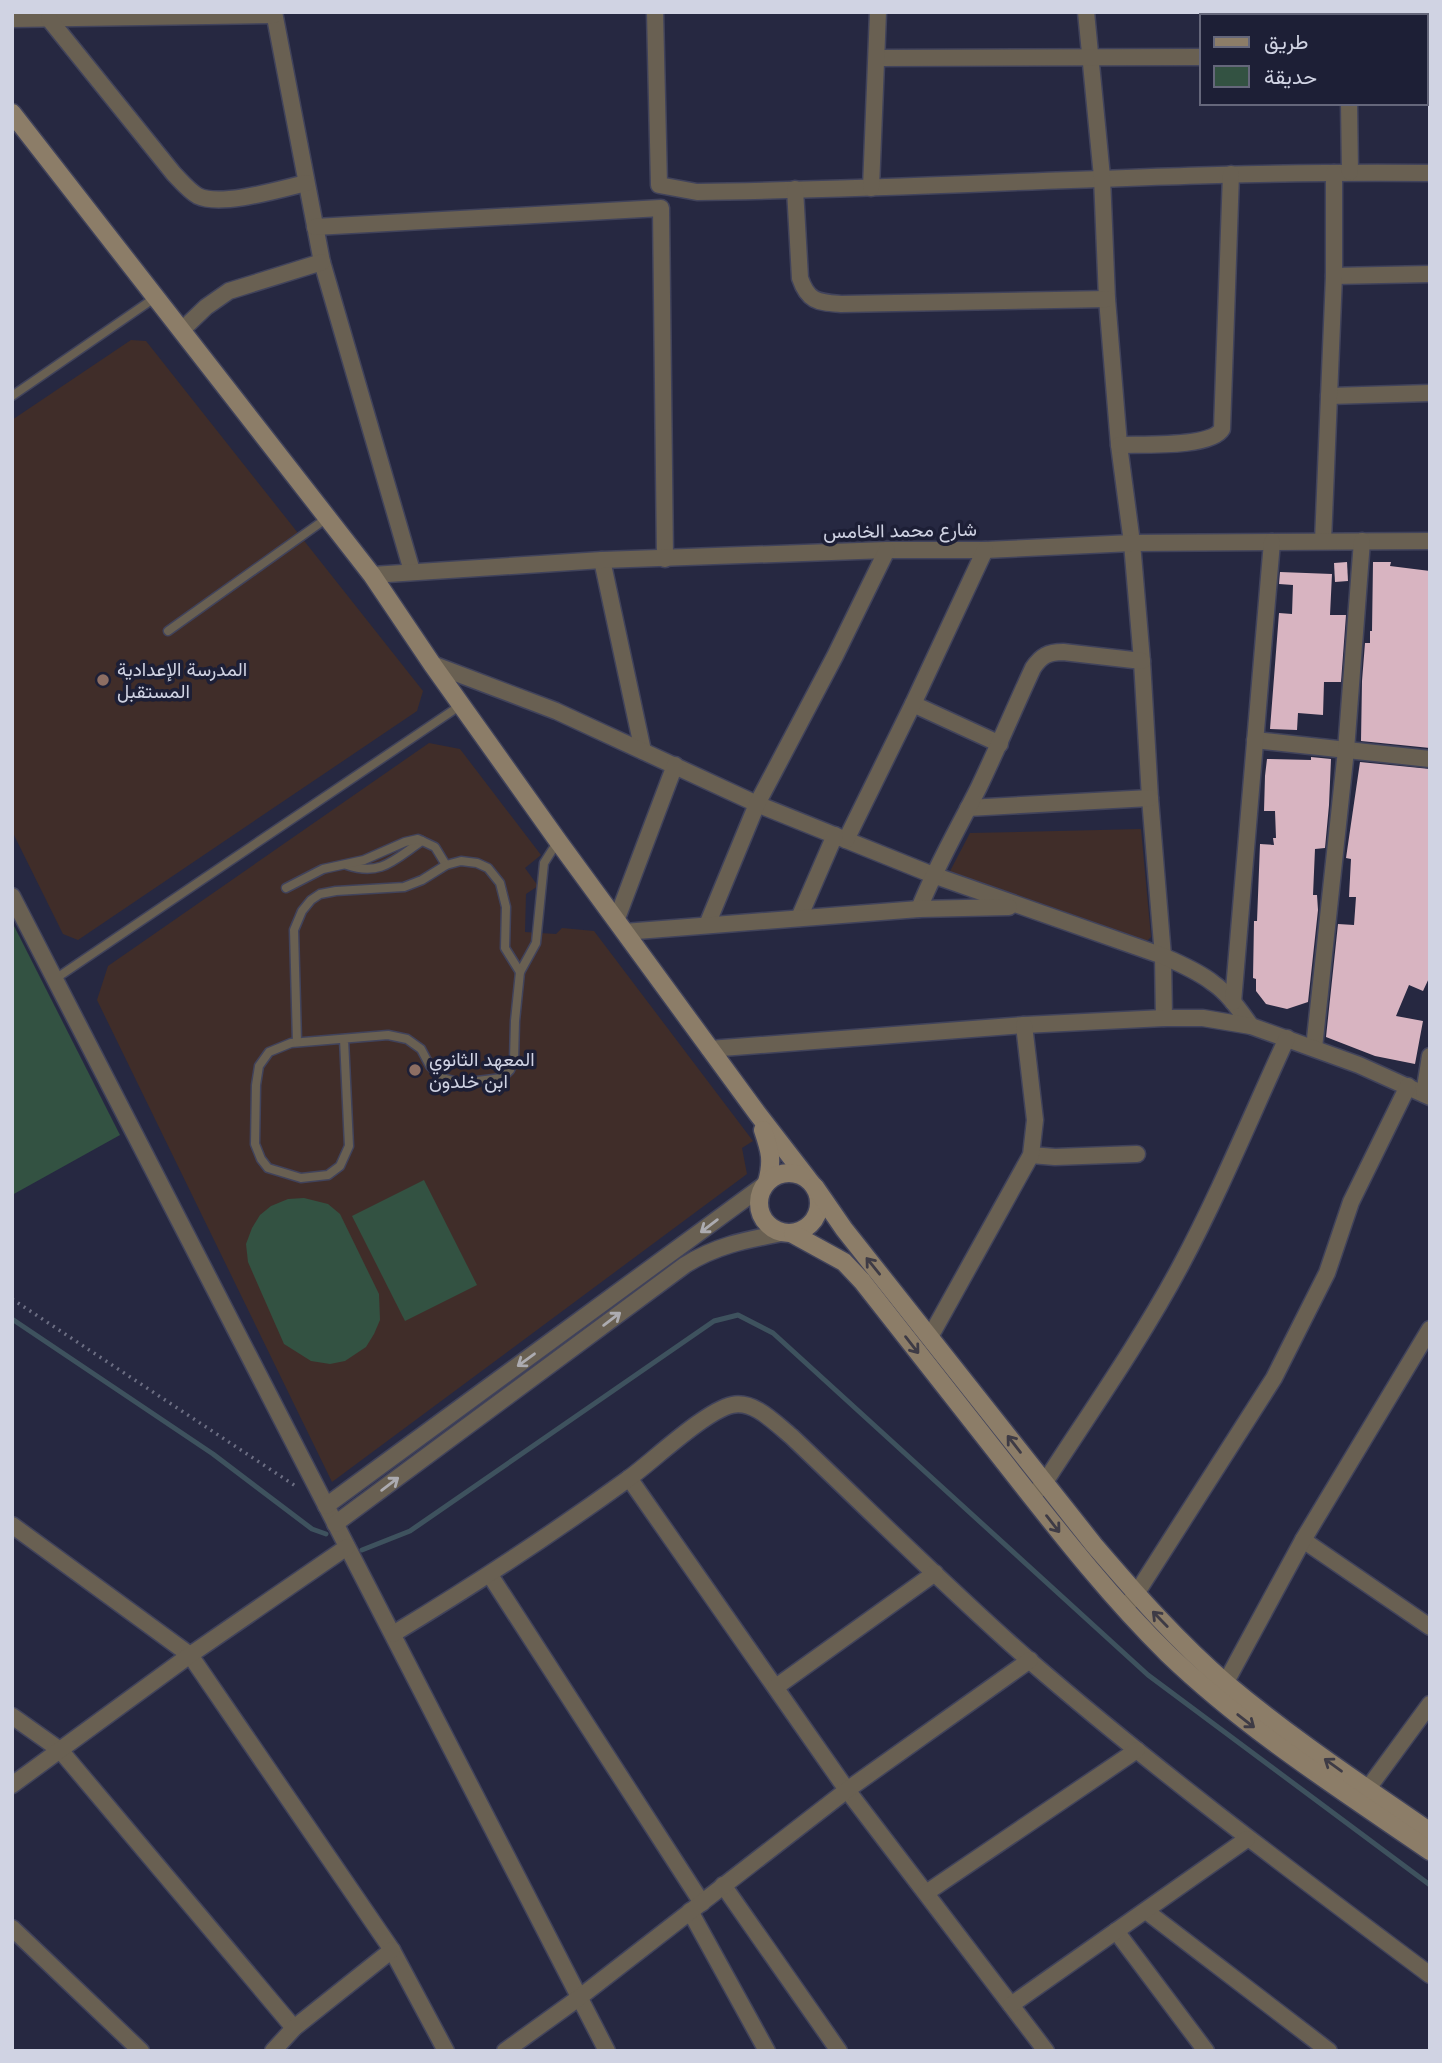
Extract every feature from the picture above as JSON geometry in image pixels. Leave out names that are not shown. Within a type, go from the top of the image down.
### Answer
[{"type":"street","points":[[655,12],[661,208],[665,559]]},
{"type":"street","points":[[871,188],[878,12]]},
{"type":"street","points":[[1086,12],[1102,177],[1107,299],[1119,445],[1132,543],[1142,661],[1163,956],[1164,1017]]},
{"type":"street","points":[[12,19],[274,14],[322,262],[412,571]]},
{"type":"street","points":[[49,19],[174,174],[195,194],[212,200],[245,197],[306,183]]},
{"type":"street","points":[[877,58],[1200,57]]},
{"type":"street","points":[[1324,541],[1334,276],[1349,105]]},
{"type":"street","points":[[12,113],[372,575],[432,664],[620,927],[844,1229],[1136,1594],[1180,1640],[1221,1690],[1267,1737],[1430,1832]]},
{"type":"street","points":[[659,185],[697,192],[871,188],[1102,177],[1430,173]]},
{"type":"street","points":[[1119,445],[1204,441],[1219,435],[1222,429],[1230,174]]},
{"type":"street","points":[[795,189],[800,278],[808,295],[819,301],[841,304],[1107,299]]},
{"type":"street","points":[[315,227],[661,208]]},
{"type":"street","points":[[182,330],[205,307],[229,291],[322,262]]},
{"type":"street","points":[[1334,276],[1430,274]]},
{"type":"street","points":[[1329,396],[1430,393]]},
{"type":"street","points":[[1314,1048],[1346,750],[1362,541]]},
{"type":"street","name":"شارع محمد الخامس","points":[[372,575],[603,560],[887,550],[985,550],[1132,543],[1430,541]]},
{"type":"street","points":[[1233,1002],[1272,542]]},
{"type":"street","points":[[707,925],[757,804],[887,550]]},
{"type":"street","points":[[799,918],[913,705],[985,550]]},
{"type":"street","points":[[603,560],[643,751]]},
{"type":"street","points":[[919,909],[933,875],[1000,744],[1033,668],[1045,655],[1052,652],[1142,661]]},
{"type":"street","points":[[432,664],[556,711],[757,804],[933,875],[1163,956],[1213,983],[1233,1002],[1251,1026]]},
{"type":"street","points":[[913,705],[1000,744]]},
{"type":"street","points":[[1255,740],[1430,759]]},
{"type":"street","points":[[620,927],[675,765]]},
{"type":"street","points":[[968,808],[1150,798]]},
{"type":"street","points":[[12,896],[607,2051]]},
{"type":"street","points":[[620,927],[707,925],[919,909],[1021,907]]},
{"type":"street","points":[[709,1049],[1024,1025],[1164,1017],[1218,1019],[1287,1038],[1427,1096],[1430,1056]]},
{"type":"street","points":[[930,1338],[1031,1155],[1035,1120],[1024,1025]]},
{"type":"street","points":[[1032,1497],[1045,1482],[1126,1357],[1180,1268],[1287,1038]]},
{"type":"street","points":[[1124,1609],[1274,1378],[1328,1273],[1352,1202],[1408,1086]]},
{"type":"street","points":[[757,1113],[772,1162],[758,1205],[765,1223],[773,1230],[787,1234],[844,1262],[1124,1609],[1168,1654],[1221,1690]]},
{"type":"street","points":[[1031,1155],[1055,1157],[1136,1154]]},
{"type":"street","points":[[326,1506],[765,1184],[782,1174],[791,1173],[811,1183],[819,1196],[820,1207],[817,1217],[803,1231],[722,1246],[704,1253],[335,1524]]},
{"type":"street","points":[[1221,1690],[1303,1541],[1430,1329]]},
{"type":"street","points":[[393,1634],[490,1575],[629,1478],[709,1416],[733,1405],[748,1407],[769,1418],[791,1436],[934,1573],[1030,1660],[1137,1750],[1247,1839],[1430,1975]]},
{"type":"street","points":[[629,1478],[848,1790],[1046,2051]]},
{"type":"street","points":[[12,1525],[190,1655],[391,1950],[446,2051]]},
{"type":"street","points":[[1303,1541],[1430,1627]]},
{"type":"street","points":[[12,1785],[190,1655],[347,1547]]},
{"type":"street","points":[[776,1687],[934,1573]]},
{"type":"street","points":[[490,1575],[696,1907],[767,2051]]},
{"type":"street","points":[[505,2051],[580,1997],[848,1790],[1030,1660]]},
{"type":"street","points":[[1363,1795],[1430,1704]]},
{"type":"street","points":[[12,1716],[60,1750],[294,2028]]},
{"type":"street","points":[[926,1893],[1137,1750]]},
{"type":"street","points":[[1363,1795],[1430,1852]]},
{"type":"street","points":[[1011,2005],[1247,1839]]},
{"type":"street","points":[[723,1885],[839,2051]]},
{"type":"street","points":[[1146,1911],[1329,2051]]},
{"type":"street","points":[[12,1928],[142,2051]]},
{"type":"street","points":[[1116,1931],[1206,2051]]},
{"type":"street","points":[[272,2051],[294,2028],[391,1950]]},
{"type":"lane","points":[[12,396],[156,297]]},
{"type":"lane","points":[[168,631],[327,518]]},
{"type":"lane","points":[[55,979],[461,705]]},
{"type":"lane","points":[[286,888],[323,869],[364,860],[418,839],[435,847],[446,865]]},
{"type":"lane","points":[[344,864],[359,869],[380,868],[422,841]]},
{"type":"lane","points":[[344,1039],[349,1146],[340,1166],[328,1175],[301,1178],[268,1168],[255,1144],[258,1066],[269,1052],[292,1042],[388,1035],[407,1038],[421,1049],[430,1066],[443,1078],[460,1083],[502,1078],[510,1070],[514,1060],[520,972],[536,943],[544,863],[558,841]]},
{"type":"lane","points":[[297,1042],[294,930],[302,911],[320,894],[404,887],[422,880],[446,865],[461,861],[477,863],[488,868],[500,883],[506,907],[505,948],[520,972]]},
{"type":"path","points":[[12,1299],[326,1506]]},
{"type":"shaded area","points":[[131,340],[146,341],[423,691],[417,711],[78,940],[63,934],[12,831],[12,420]]},
{"type":"shaded area","name":"المعهد الثانوي ابن خلدون","points":[[429,743],[460,749],[541,855],[525,868],[538,886],[526,894],[525,932],[556,934],[562,928],[594,931],[753,1141],[742,1148],[747,1174],[332,1482],[97,1000],[108,966]]},
{"type":"shaded area","points":[[1141,829],[1151,937],[1142,946],[949,873],[970,833]]},
{"type":"green space","points":[[12,922],[120,1135],[12,1195]]},
{"type":"green space","points":[[424,1180],[477,1285],[405,1321],[352,1216]]},
{"type":"green space","points":[[304,1198],[328,1204],[340,1214],[379,1294],[380,1320],[374,1334],[366,1347],[345,1361],[330,1364],[311,1361],[284,1344],[248,1262],[246,1244],[260,1215],[271,1206],[288,1199]]},
{"type":"building","points":[[1347,562],[1348,581],[1335,582],[1334,563]]},
{"type":"building","points":[[1373,562],[1391,562],[1390,566],[1430,571],[1430,748],[1361,741],[1365,643],[1370,643],[1372,631]]},
{"type":"building","points":[[1280,572],[1332,574],[1330,615],[1346,615],[1341,682],[1324,682],[1323,715],[1298,713],[1297,730],[1270,729],[1279,613],[1292,614],[1293,585],[1279,584]]},
{"type":"building","points":[[1311,757],[1331,759],[1325,848],[1315,849],[1313,895],[1317,895],[1318,910],[1308,1002],[1287,1009],[1266,1004],[1256,991],[1256,979],[1253,978],[1260,844],[1274,845],[1273,838],[1276,838],[1275,811],[1264,811],[1265,776],[1267,759],[1311,760]]},
{"type":"building","points":[[1360,762],[1430,769],[1430,976],[1423,991],[1409,985],[1396,1016],[1423,1021],[1415,1064],[1375,1056],[1326,1037],[1338,924],[1354,925],[1356,897],[1349,897],[1351,859],[1346,858]]},
{"type":"waterway","points":[[362,1550],[410,1531],[714,1321],[738,1315],[773,1333],[1148,1675],[1430,1885]]},
{"type":"waterway","points":[[12,1319],[213,1454],[312,1529],[326,1534]]},
{"type":"place","name":"المدرسة الإعدادية المستقبل","points":[[103,680]]},
{"type":"place","name":"المعهد الثانوي ابن خلدون","points":[[415,1070]]}]
